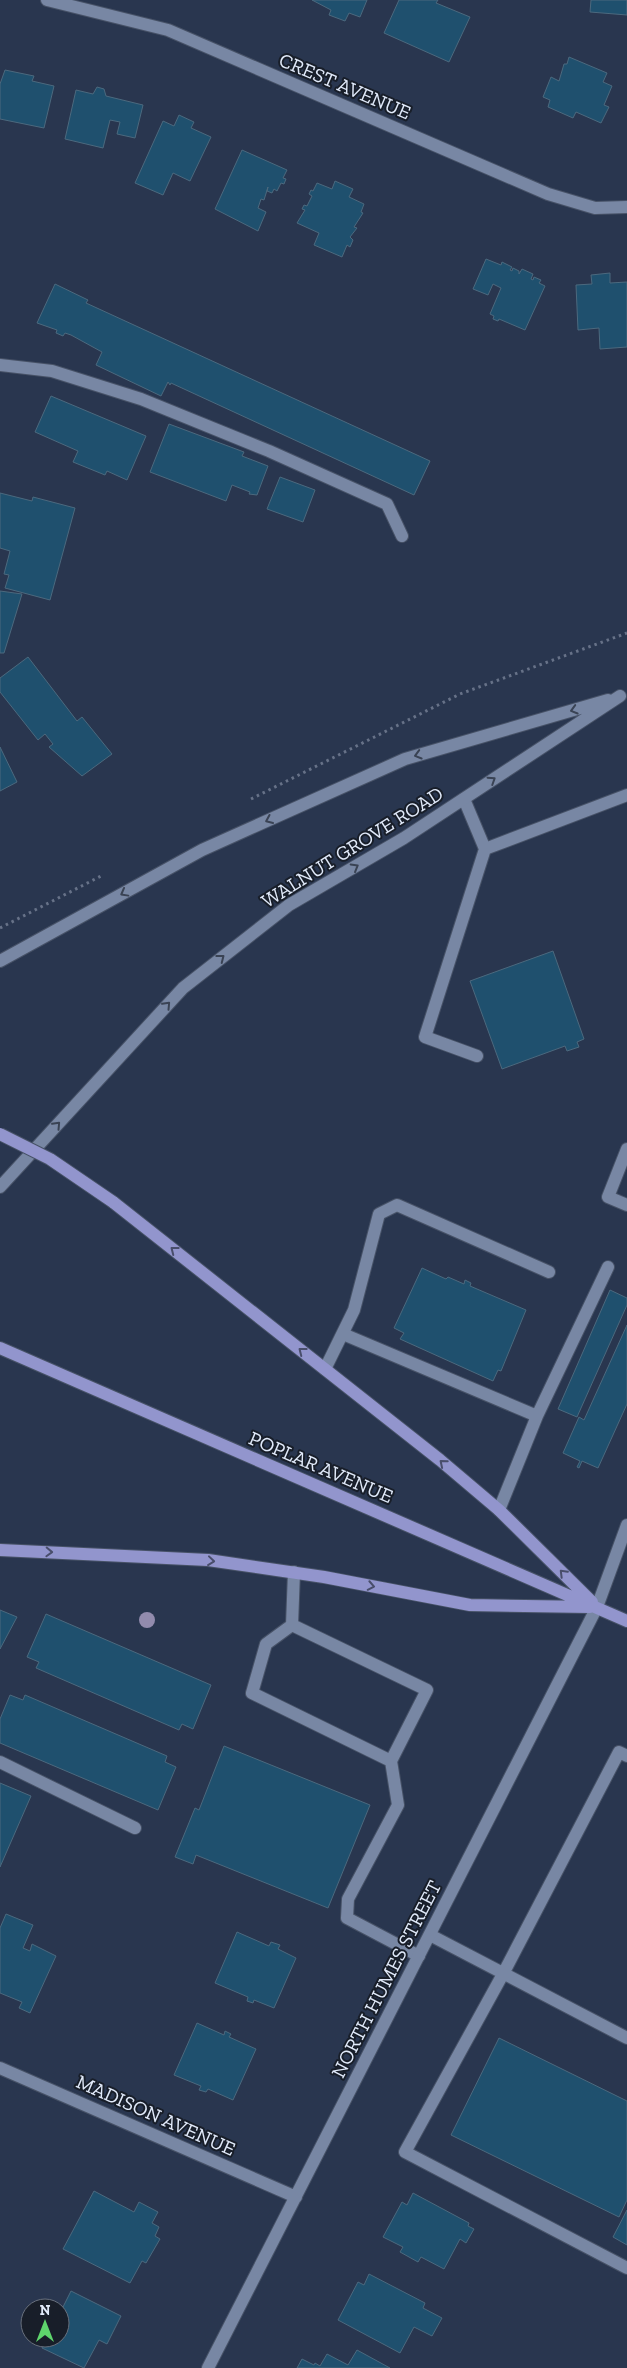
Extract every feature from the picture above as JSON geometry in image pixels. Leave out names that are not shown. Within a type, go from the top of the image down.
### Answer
[{"type":"main road","points":[[0,1134],[50,1159],[113,1202],[440,1460],[499,1510],[597,1607]]},
{"type":"main road","name":"POPLAR AVENUE","points":[[0,1348],[627,1621]]},
{"type":"main road","points":[[0,1550],[208,1560],[294,1572],[470,1605],[597,1607]]},
{"type":"street","name":"CREST AVENUE","points":[[47,0],[168,30],[548,194],[595,208],[627,207]]},
{"type":"street","points":[[0,365],[52,371],[132,396],[269,451],[387,504],[402,536]]},
{"type":"street","name":"WALNUT GROVE ROAD","points":[[0,1186],[183,988],[289,905],[404,838],[624,695]]},
{"type":"street","name":"WALNUT GROVE ROAD","points":[[0,961],[202,850],[405,759],[624,695]]},
{"type":"street","points":[[485,849],[627,796]]},
{"type":"street","points":[[464,799],[485,849],[425,1037],[477,1056]]},
{"type":"street","points":[[627,1149],[608,1197],[627,1205]]},
{"type":"street","points":[[325,1369],[354,1310],[379,1214],[397,1205],[549,1272]]},
{"type":"street","points":[[499,1510],[537,1416],[608,1267]]},
{"type":"street","points":[[342,1334],[537,1416]]},
{"type":"street","name":"NORTH HUMES STREET","points":[[208,2368],[597,1607],[627,1525]]},
{"type":"street","points":[[292,1625],[294,1572]]},
{"type":"street","points":[[292,1625],[427,1690],[391,1761],[398,1805],[348,1899],[347,1918],[419,1956]]},
{"type":"street","points":[[292,1625],[266,1644],[252,1693],[391,1761]]},
{"type":"street","points":[[627,1756],[619,1752],[503,1974],[405,2152],[627,2268]]},
{"type":"street","points":[[0,1762],[135,1828]]},
{"type":"street","points":[[430,1935],[627,2038]]},
{"type":"street","name":"MADISON AVENUE","points":[[0,2068],[296,2197]]},
{"type":"path","points":[[250,800],[460,694],[627,634]]},
{"type":"path","points":[[0,928],[110,871]]},
{"type":"building","points":[[312,0],[367,0],[360,17],[349,13],[345,21],[329,15],[331,10]]},
{"type":"building","points":[[399,0],[438,0],[436,3],[470,17],[449,62],[384,33]]},
{"type":"building","points":[[591,0],[627,0],[627,15],[590,12]]},
{"type":"building","points":[[569,57],[607,73],[603,82],[612,86],[604,105],[609,107],[601,123],[576,112],[573,118],[548,107],[550,100],[543,97],[551,77],[559,81],[564,64],[567,64]]},
{"type":"building","points":[[5,70],[34,76],[32,81],[54,86],[44,128],[0,119],[0,84]]},
{"type":"building","points":[[97,87],[104,89],[106,96],[143,105],[135,138],[117,134],[120,122],[110,120],[103,148],[65,139],[76,90],[93,94]]},
{"type":"building","points":[[179,115],[194,122],[191,128],[211,137],[190,181],[173,173],[163,195],[135,183],[163,121],[174,126]]},
{"type":"building","points":[[242,150],[287,170],[283,178],[286,179],[284,184],[281,183],[277,191],[274,189],[272,193],[267,191],[268,187],[264,200],[261,199],[258,208],[266,212],[258,231],[215,209]]},
{"type":"building","points":[[335,181],[353,189],[349,197],[364,204],[361,212],[363,213],[354,227],[357,228],[350,237],[353,240],[350,247],[347,245],[342,257],[314,245],[319,233],[297,223],[305,210],[302,209],[304,205],[307,206],[312,196],[309,194],[311,190],[313,191],[317,183],[332,189]]},
{"type":"building","points":[[486,259],[501,265],[502,262],[512,267],[510,270],[512,271],[513,268],[519,271],[519,274],[522,269],[533,274],[531,279],[533,280],[534,277],[541,280],[539,283],[545,286],[525,330],[499,319],[498,321],[493,319],[494,316],[490,314],[501,288],[493,284],[488,295],[473,289]]},
{"type":"building","points":[[610,273],[610,283],[627,282],[627,347],[600,349],[599,328],[578,330],[576,285],[592,284],[591,275]]},
{"type":"building","points":[[55,284],[88,300],[86,303],[430,461],[414,495],[171,383],[170,385],[168,382],[161,396],[96,365],[102,352],[71,335],[65,333],[63,336],[56,333],[57,330],[37,323]]},
{"type":"building","points":[[51,396],[146,436],[127,480],[107,471],[105,475],[73,462],[78,451],[35,432]]},
{"type":"building","points":[[169,424],[244,452],[242,456],[268,466],[257,495],[249,494],[250,492],[232,485],[226,501],[150,472]]},
{"type":"building","points":[[280,477],[315,490],[303,522],[267,509]]},
{"type":"building","points":[[0,493],[32,501],[33,497],[75,508],[50,600],[5,588],[9,575],[4,574],[10,551],[0,548]]},
{"type":"building","points":[[0,591],[22,594],[4,653],[0,653]]},
{"type":"building","points":[[28,657],[77,721],[82,717],[112,754],[82,776],[49,747],[53,744],[45,734],[38,740],[0,692],[0,678]]},
{"type":"building","points":[[0,747],[17,782],[0,791]]},
{"type":"building","points":[[553,951],[584,1039],[577,1042],[579,1047],[567,1051],[565,1046],[502,1069],[470,981]]},
{"type":"building","points":[[422,1268],[446,1279],[448,1277],[464,1284],[465,1280],[471,1283],[470,1286],[526,1310],[501,1371],[498,1370],[493,1381],[400,1339],[404,1333],[394,1328]]},
{"type":"building","points":[[610,1290],[627,1298],[627,1305],[577,1417],[558,1409]]},
{"type":"building","points":[[627,1325],[627,1404],[598,1468],[582,1461],[579,1468],[577,1467],[580,1461],[563,1453],[579,1417],[584,1420]]},
{"type":"building","points":[[0,1610],[17,1617],[0,1649]]},
{"type":"building","points":[[46,1614],[211,1685],[193,1729],[182,1724],[179,1730],[36,1668],[39,1662],[27,1657]]},
{"type":"building","points":[[10,1695],[23,1700],[25,1695],[167,1756],[165,1762],[176,1767],[158,1810],[0,1743],[0,1719]]},
{"type":"building","points":[[224,1746],[370,1805],[328,1908],[196,1855],[193,1864],[175,1857],[195,1808],[199,1810]]},
{"type":"building","points":[[0,1783],[31,1796],[0,1867]]},
{"type":"building","points":[[6,1914],[33,1925],[23,1948],[30,1951],[32,1944],[56,1956],[30,2013],[19,2008],[22,2002],[0,1993],[0,1928]]},
{"type":"building","points":[[237,1932],[269,1946],[271,1942],[280,1945],[278,1949],[296,1958],[274,2008],[254,2000],[253,2003],[247,2001],[248,1997],[215,1983]]},
{"type":"building","points":[[197,2023],[224,2035],[225,2031],[231,2034],[229,2037],[256,2049],[233,2100],[208,2089],[206,2092],[199,2090],[201,2086],[174,2075]]},
{"type":"building","points":[[499,2038],[627,2101],[627,2200],[619,2217],[451,2135]]},
{"type":"building","points":[[94,2191],[134,2212],[139,2202],[158,2212],[152,2223],[159,2227],[155,2236],[160,2239],[146,2263],[142,2261],[130,2283],[63,2249]]},
{"type":"building","points":[[413,2193],[469,2223],[468,2226],[474,2229],[466,2243],[460,2239],[444,2269],[421,2257],[418,2262],[400,2252],[403,2247],[383,2237],[402,2202],[407,2205]]},
{"type":"building","points":[[627,2210],[627,2245],[613,2237]]},
{"type":"building","points":[[369,2274],[425,2303],[423,2308],[442,2318],[432,2336],[414,2327],[400,2353],[338,2320],[358,2282],[364,2285]]},
{"type":"building","points":[[71,2291],[121,2316],[107,2344],[99,2340],[84,2368],[42,2348],[70,2348],[70,2298],[68,2298]]},
{"type":"building","points":[[357,2350],[390,2368],[297,2368],[302,2359],[320,2366],[327,2354],[348,2365]]}]
